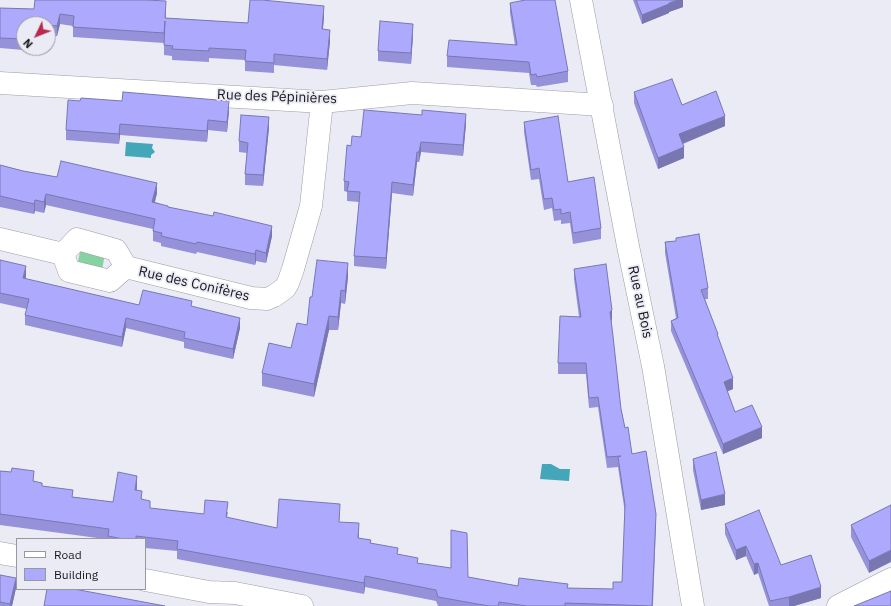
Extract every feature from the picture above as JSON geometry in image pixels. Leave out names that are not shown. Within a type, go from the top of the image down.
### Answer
[{"type":"street","name":"Rue au Bois","points":[[581,0],[653,366],[693,606]]},
{"type":"street","name":"Rue des Pépinières","points":[[0,83],[322,102],[412,93],[602,105]]},
{"type":"street","name":"Rue des Conifères","points":[[126,267],[110,281],[69,271],[63,254],[77,240],[116,250],[126,267],[251,298],[267,299],[285,288],[293,269],[311,206],[322,102]]},
{"type":"street","points":[[0,239],[63,254]]},
{"type":"street","points":[[0,553],[16,556]]},
{"type":"street","points":[[838,606],[891,579]]},
{"type":"street","points":[[146,580],[208,599],[235,593],[302,606]]},
{"type":"green space","points":[[81,247],[105,253],[102,271],[77,266]]},
{"type":"water","points":[[126,142],[153,144],[152,148],[155,152],[151,155],[151,158],[125,156]]},
{"type":"water","points":[[542,464],[551,464],[560,469],[570,469],[569,481],[540,479]]},
{"type":"building","points":[[35,0],[166,1],[165,18],[248,23],[250,0],[324,6],[322,29],[330,30],[327,59],[274,54],[274,63],[245,61],[246,50],[209,48],[209,51],[172,49],[173,46],[164,45],[165,21],[164,33],[73,27],[74,16],[60,14],[57,26],[56,16],[16,16],[16,39],[0,38],[0,8],[34,9]]},
{"type":"building","points":[[525,0],[555,0],[568,71],[537,77],[536,74],[531,75],[529,62],[447,56],[449,40],[517,45],[510,3]]},
{"type":"building","points":[[636,0],[678,0],[642,15]]},
{"type":"building","points":[[380,21],[413,24],[411,53],[378,51]]},
{"type":"building","points":[[672,79],[682,105],[716,91],[725,116],[679,134],[684,147],[658,158],[634,92]]},
{"type":"building","points":[[123,92],[229,101],[227,122],[208,120],[207,131],[120,124],[119,134],[66,130],[68,100],[80,101],[81,98],[122,101]]},
{"type":"building","points":[[364,110],[422,115],[422,110],[466,114],[463,145],[421,142],[419,152],[417,152],[413,185],[392,182],[386,258],[354,256],[360,192],[347,191],[349,182],[344,181],[347,145],[351,146],[352,136],[361,137]]},
{"type":"building","points":[[241,115],[269,117],[263,175],[245,174],[248,143],[239,141]]},
{"type":"building","points":[[558,116],[568,182],[594,177],[601,228],[573,233],[570,212],[561,214],[561,209],[554,210],[552,198],[544,199],[539,168],[531,170],[524,122]]},
{"type":"building","points":[[61,161],[157,183],[152,202],[168,207],[213,216],[214,212],[272,226],[266,253],[256,250],[255,254],[197,242],[196,244],[161,236],[162,233],[153,231],[155,219],[46,194],[44,202],[35,200],[34,204],[0,196],[0,165],[57,177]]},
{"type":"building","points":[[699,234],[708,288],[701,290],[733,378],[724,382],[735,412],[752,405],[762,427],[723,444],[671,321],[678,318],[665,242],[676,241],[676,238]]},
{"type":"building","points":[[0,260],[26,266],[23,278],[139,305],[143,290],[192,301],[191,306],[240,318],[233,349],[184,338],[185,332],[126,318],[122,337],[25,315],[29,299],[0,293]]},
{"type":"building","points":[[317,260],[348,263],[345,291],[341,290],[338,317],[329,316],[314,384],[262,373],[269,343],[291,348],[297,323],[307,325],[310,297],[312,297]]},
{"type":"building","points":[[606,264],[612,310],[610,312],[621,409],[625,428],[628,427],[632,454],[646,451],[656,514],[652,606],[565,603],[565,606],[527,606],[499,602],[498,606],[489,606],[438,597],[436,590],[365,576],[364,583],[177,549],[178,541],[136,536],[136,538],[118,538],[108,536],[109,529],[0,514],[0,471],[11,472],[12,468],[34,471],[33,481],[42,483],[42,486],[73,490],[72,497],[113,502],[118,472],[137,476],[135,490],[142,491],[141,499],[150,501],[150,508],[204,514],[205,500],[228,502],[226,517],[277,528],[279,499],[340,504],[339,522],[359,523],[358,538],[371,540],[370,543],[398,548],[397,554],[418,558],[417,563],[451,568],[451,530],[467,533],[468,577],[518,586],[519,578],[568,584],[567,588],[613,589],[613,582],[622,582],[625,505],[618,457],[621,456],[607,457],[598,397],[589,398],[586,363],[558,363],[560,316],[581,317],[574,269]]},
{"type":"building","points":[[716,452],[725,494],[701,500],[693,459]]},
{"type":"building","points":[[891,505],[891,550],[869,561],[851,525]]},
{"type":"building","points":[[759,510],[781,565],[811,555],[821,587],[770,601],[758,563],[754,564],[746,546],[736,550],[725,524]]},
{"type":"building","points":[[0,575],[16,578],[10,604],[0,602]]},
{"type":"building","points":[[47,590],[79,590],[165,606],[44,606]]},
{"type":"building","points":[[891,591],[891,606],[854,606]]}]
